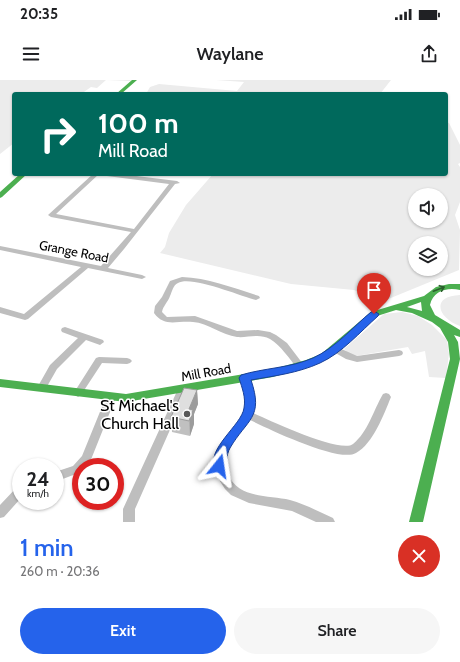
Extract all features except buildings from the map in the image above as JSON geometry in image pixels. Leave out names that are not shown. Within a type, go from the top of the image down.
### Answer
[{"type":"street","points":[[120,92],[135,80]]},
{"type":"street","points":[[0,196],[22,176]]},
{"type":"street","points":[[94,176],[51,214],[135,231]]},
{"type":"street","points":[[103,269],[175,183],[122,176]]},
{"type":"street","name":"Grange Road","points":[[0,248],[142,277]]},
{"type":"street","points":[[0,310],[25,317],[86,266]]},
{"type":"street","points":[[256,298],[192,279],[180,279],[171,286],[166,297],[159,306],[158,313],[164,319],[189,319],[201,321],[236,334],[268,334],[278,341],[300,366]]},
{"type":"street","name":"Mill Road","points":[[0,383],[126,398],[273,373],[317,360],[335,349],[374,314],[381,310],[399,307],[426,298],[430,293],[438,289],[458,286]]},
{"type":"street","points":[[426,298],[424,304],[432,319]]},
{"type":"street","name":"Mill Road","points":[[399,307],[415,311],[432,319],[445,328],[460,334]]},
{"type":"street","points":[[416,522],[458,355],[445,328]]},
{"type":"street","points":[[65,330],[100,342]]},
{"type":"street","points":[[42,388],[53,367],[84,337]]},
{"type":"street","points":[[335,349],[349,357],[357,359],[400,353]]},
{"type":"street","points":[[78,393],[99,360],[127,362]]},
{"type":"street","points":[[244,378],[251,401],[247,415],[224,447],[219,466],[227,484],[234,492],[248,497],[292,507],[329,522]]},
{"type":"street","points":[[129,522],[129,509],[183,389]]},
{"type":"street","points":[[64,475],[70,473],[82,465],[89,454],[111,397]]},
{"type":"street","points":[[247,415],[327,447],[345,452],[352,451],[358,446],[374,423],[386,397]]},
{"type":"street","points":[[0,513],[12,500]]},
{"type":"shaded area","points":[[0,80],[106,80],[97,88],[91,87],[84,92],[12,92],[12,145],[0,154]]},
{"type":"shaded area","points":[[106,80],[132,80],[130,81]]},
{"type":"shaded area","points":[[216,80],[391,80],[382,92],[147,92],[150,87],[159,84],[237,91],[244,82]]},
{"type":"shaded area","points":[[448,123],[460,145],[460,163],[458,164],[460,167],[460,202],[455,215],[460,230],[459,270],[448,275],[448,236],[408,236],[408,276],[444,276],[381,302],[354,290],[291,284],[160,253],[165,247],[169,233],[186,205],[211,176],[448,176]]},
{"type":"shaded area","points":[[460,295],[460,326],[446,318],[440,308],[444,299],[450,296]]},
{"type":"shaded area","points":[[402,312],[418,316],[432,325],[447,340],[449,354],[446,378],[429,377],[425,351],[412,354],[408,347],[356,356],[350,355],[344,349],[384,314]]},
{"type":"traffic: fast","points":[[120,92],[135,80]]},
{"type":"traffic: fast","points":[[0,196],[22,176]]},
{"type":"traffic: fast","points":[[460,287],[446,286],[439,288],[427,298],[425,305],[427,311],[439,323],[460,334]]},
{"type":"traffic: fast","points":[[0,383],[126,398],[273,373],[309,363],[325,356],[374,314],[426,298]]},
{"type":"traffic: fast","points":[[399,308],[415,311],[432,319]]},
{"type":"traffic: fast","points":[[416,522],[455,359],[453,342],[445,328]]},
{"type":"place","name":"St Michael's Church Hall","points":[[187,414]]},
{"type":"route","points":[[219,466],[224,447],[250,409],[250,394],[244,378],[289,370],[317,360],[335,349],[374,314]]}]
